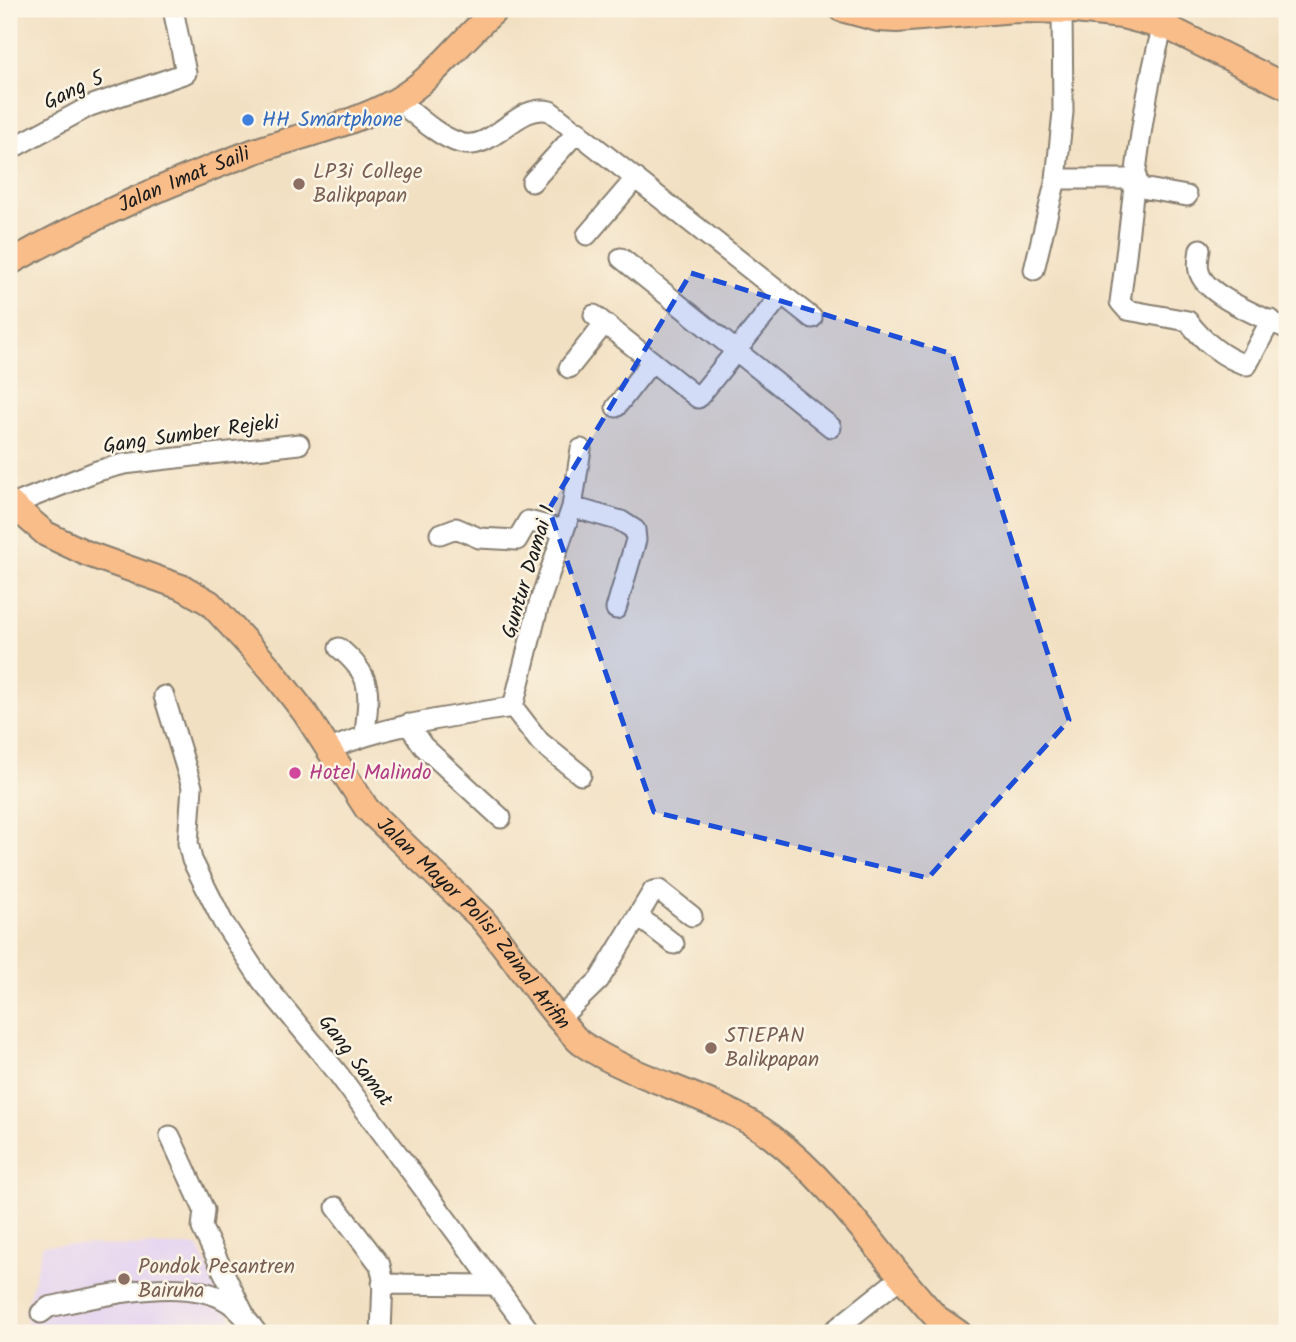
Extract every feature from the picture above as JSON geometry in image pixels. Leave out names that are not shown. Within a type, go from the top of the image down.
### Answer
[{"type":"main road","name":"Jalan Imat Saili","points":[[13,250],[200,156],[382,91],[423,60],[475,9]]},
{"type":"main road","name":"Jalan Imat Saili","points":[[13,250],[74,229],[213,168],[370,114],[397,100],[436,69],[497,9]]},
{"type":"main road","points":[[841,9],[897,20],[1015,10],[1161,18],[1229,39],[1287,70]]},
{"type":"main road","points":[[1161,18],[1287,87]]},
{"type":"main road","name":"Jalan Mayor Polisi Zainal Arifin","points":[[10,504],[46,534],[88,554],[184,588],[211,603],[270,668],[305,713],[367,810],[482,919],[499,938],[541,999],[578,1041],[603,1057],[702,1099],[772,1137],[833,1195],[900,1278],[936,1317],[959,1333]]},
{"type":"street","name":"Gang 5","points":[[9,150],[81,110],[183,75],[187,69],[173,9]]},
{"type":"street","points":[[1034,270],[1056,178],[1063,111],[1062,11]]},
{"type":"street","points":[[1161,18],[1148,89],[1121,302],[1123,307],[1183,318],[1202,338],[1235,361],[1247,365],[1274,322],[1232,302],[1204,281],[1198,268],[1200,249]]},
{"type":"street","points":[[397,100],[446,138],[464,145],[478,143],[532,110],[541,108],[561,117],[812,318]]},
{"type":"street","points":[[533,182],[578,131]]},
{"type":"street","points":[[587,235],[636,177]]},
{"type":"street","points":[[1056,178],[1136,183],[1187,196]]},
{"type":"street","points":[[621,258],[831,427]]},
{"type":"street","points":[[569,368],[599,320],[698,398],[782,295]]},
{"type":"street","points":[[616,407],[652,361]]},
{"type":"street","name":"Gang Sumber Rejeki","points":[[10,504],[97,471],[124,464],[299,444]]},
{"type":"street","name":"Guntur Damai 1","points":[[513,707],[539,604],[572,507],[580,449]]},
{"type":"street","points":[[572,507],[627,524],[635,530],[636,540],[616,609]]},
{"type":"street","points":[[440,534],[456,528],[479,538],[517,540],[526,524],[534,521],[564,530]]},
{"type":"street","points":[[339,648],[355,662],[369,683],[365,734]]},
{"type":"street","name":"Gang Samat","points":[[164,696],[193,798],[188,843],[192,860],[223,922],[262,981],[336,1071],[492,1285],[531,1333]]},
{"type":"street","points":[[328,750],[365,734],[408,724],[513,707],[540,742],[581,775]]},
{"type":"street","points":[[408,724],[423,746],[501,818]]},
{"type":"street","points":[[559,1019],[600,979],[657,890],[692,916]]},
{"type":"street","points":[[639,917],[674,944]]},
{"type":"street","points":[[170,1136],[204,1210],[202,1228],[252,1326]]},
{"type":"street","points":[[336,1207],[377,1259],[382,1284],[381,1333]]},
{"type":"street","points":[[831,1333],[900,1278]]},
{"type":"street","points":[[382,1284],[492,1285]]},
{"type":"street","points":[[41,1313],[48,1307],[153,1288],[209,1294],[228,1302],[252,1326]]},
{"type":"highlighted area","points":[[691,273],[952,354],[1069,720],[928,878],[654,812],[549,509]]},
{"type":"shaded area","name":"Pondok Pesantren Bairuha","points":[[43,1245],[198,1246],[238,1333],[29,1333],[25,1312]]},
{"type":"place","name":"HH Smartphone","points":[[248,120]]},
{"type":"place","name":"LP3i College Balikpapan","points":[[299,184]]},
{"type":"place","name":"Hotel Malindo","points":[[295,773]]},
{"type":"place","name":"STIEPAN Balikpapan","points":[[711,1048]]},
{"type":"place","name":"Pondok Pesantren Bairuha","points":[[124,1279]]}]
